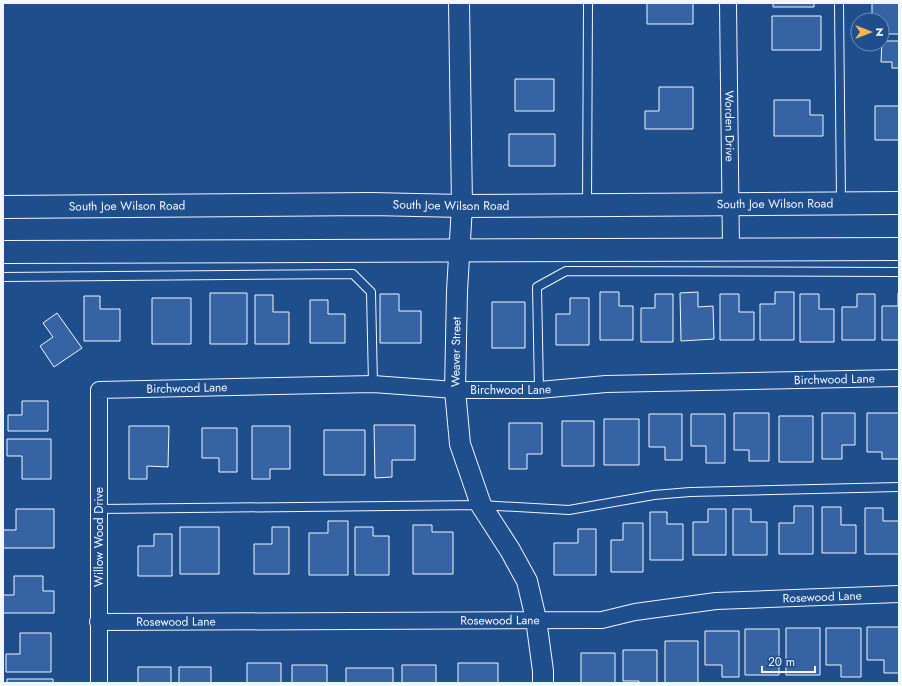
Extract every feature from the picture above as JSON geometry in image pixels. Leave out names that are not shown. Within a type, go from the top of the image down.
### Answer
[{"type":"main road","name":"South Joe Wilson Road","points":[[3,207],[371,204],[462,206],[899,202]]},
{"type":"main road","points":[[3,252],[899,249]]},
{"type":"street","name":"Weaver Street","points":[[459,3],[462,206],[457,291],[455,390],[460,444],[482,505],[527,581],[536,619],[543,671],[543,683]]},
{"type":"street","name":"Worden Drive","points":[[728,3],[731,249]]},
{"type":"street","name":"Birchwood Lane","points":[[99,390],[373,384],[455,390],[539,390],[606,384],[899,378]]},
{"type":"street","name":"Willow Wood Drive","points":[[99,390],[99,683]]},
{"type":"street","name":"Rosewood Lane","points":[[98,622],[536,619],[602,620],[635,612],[716,601],[899,594]]},
{"type":"lane","points":[[587,205],[588,3]]},
{"type":"lane","points":[[839,3],[841,203]]},
{"type":"lane","points":[[539,390],[537,287],[566,271],[899,272]]},
{"type":"lane","points":[[3,277],[353,274],[371,292],[373,384]]},
{"type":"lane","points":[[99,509],[482,505],[569,510],[654,495],[899,487]]},
{"type":"building","points":[[647,3],[693,3],[693,24],[647,24]]},
{"type":"building","points":[[773,3],[814,3],[814,7],[773,7]]},
{"type":"building","points":[[872,3],[899,3],[899,34],[890,34],[890,12],[872,12]]},
{"type":"building","points":[[772,16],[821,16],[821,50],[772,50]]},
{"type":"building","points":[[890,41],[899,41],[899,68],[892,68],[892,62],[881,62],[881,52],[890,52]]},
{"type":"building","points":[[515,79],[554,79],[554,111],[515,111]]},
{"type":"building","points":[[659,87],[693,87],[693,129],[645,129],[645,111],[659,111]]},
{"type":"building","points":[[774,100],[810,100],[810,115],[823,115],[823,136],[774,136]]},
{"type":"building","points":[[875,106],[899,106],[899,140],[875,140]]},
{"type":"building","points":[[509,134],[555,134],[555,166],[509,166]]},
{"type":"building","points":[[600,292],[619,292],[619,306],[633,306],[633,340],[600,340]]},
{"type":"building","points":[[698,292],[698,307],[713,306],[714,339],[681,341],[680,293]]},
{"type":"building","points":[[775,292],[794,292],[794,340],[760,340],[760,304],[775,304]]},
{"type":"building","points":[[210,293],[247,293],[247,344],[210,344]]},
{"type":"building","points":[[898,293],[899,340],[882,340],[882,306],[898,306]]},
{"type":"building","points":[[380,294],[399,294],[399,311],[421,311],[421,343],[380,343]]},
{"type":"building","points":[[655,294],[673,294],[673,342],[641,342],[641,308],[655,308]]},
{"type":"building","points":[[720,294],[739,294],[739,312],[754,312],[754,340],[720,340]]},
{"type":"building","points":[[800,294],[819,294],[819,309],[834,309],[834,342],[800,342]]},
{"type":"building","points":[[857,294],[875,294],[875,340],[842,340],[842,307],[857,307]]},
{"type":"building","points":[[255,295],[273,295],[273,312],[289,312],[289,344],[255,344]]},
{"type":"building","points":[[84,296],[100,296],[100,309],[120,309],[120,341],[84,341]]},
{"type":"building","points":[[152,298],[191,298],[191,344],[152,344]]},
{"type":"building","points":[[570,298],[589,298],[589,345],[556,345],[556,314],[570,314]]},
{"type":"building","points":[[310,300],[328,300],[328,314],[345,314],[345,343],[310,343]]},
{"type":"building","points":[[492,302],[525,302],[525,348],[492,348]]},
{"type":"building","points":[[57,313],[82,348],[54,367],[40,346],[53,337],[43,323]]},
{"type":"building","points":[[22,401],[48,401],[48,431],[8,431],[8,415],[22,415]]},
{"type":"building","points":[[734,413],[769,413],[769,461],[749,461],[749,450],[734,450]]},
{"type":"building","points":[[822,413],[855,413],[855,445],[842,445],[842,459],[822,459]]},
{"type":"building","points":[[867,413],[899,413],[899,459],[882,459],[882,452],[867,452]]},
{"type":"building","points":[[649,414],[682,414],[682,460],[665,460],[665,447],[649,447]]},
{"type":"building","points":[[691,414],[725,414],[725,463],[706,463],[706,446],[691,446]]},
{"type":"building","points":[[779,416],[813,416],[813,462],[779,462]]},
{"type":"building","points":[[604,419],[639,419],[639,465],[604,465]]},
{"type":"building","points":[[562,421],[594,421],[594,466],[562,466]]},
{"type":"building","points":[[509,423],[542,423],[542,454],[527,454],[527,469],[509,469]]},
{"type":"building","points":[[374,425],[415,425],[415,460],[392,460],[392,477],[375,478]]},
{"type":"building","points":[[129,426],[169,426],[168,467],[147,466],[147,479],[129,479]]},
{"type":"building","points":[[252,426],[290,426],[290,469],[270,469],[270,479],[252,479]]},
{"type":"building","points":[[202,428],[237,428],[237,472],[219,472],[219,458],[202,458]]},
{"type":"building","points":[[324,430],[365,430],[365,475],[324,475]]},
{"type":"building","points":[[7,439],[51,439],[51,479],[22,479],[22,456],[7,456]]},
{"type":"building","points":[[794,506],[813,506],[813,554],[779,554],[779,523],[794,523]]},
{"type":"building","points":[[822,507],[841,507],[841,525],[856,525],[856,553],[822,553]]},
{"type":"building","points":[[865,508],[883,508],[883,521],[899,521],[899,554],[865,554]]},
{"type":"building","points":[[16,509],[54,509],[54,548],[3,548],[3,530],[16,530]]},
{"type":"building","points":[[708,509],[726,509],[726,555],[693,555],[693,522],[708,522]]},
{"type":"building","points":[[733,509],[751,509],[751,522],[767,522],[767,555],[733,555]]},
{"type":"building","points":[[650,512],[667,512],[667,524],[683,524],[683,560],[650,560]]},
{"type":"building","points":[[328,521],[348,521],[348,575],[309,575],[309,533],[328,533]]},
{"type":"building","points":[[623,523],[643,523],[643,572],[611,572],[611,540],[623,540]]},
{"type":"building","points":[[413,525],[432,525],[432,532],[453,532],[453,574],[413,574]]},
{"type":"building","points":[[180,527],[219,527],[219,574],[180,574]]},
{"type":"building","points":[[272,527],[289,527],[289,574],[254,574],[254,544],[272,544]]},
{"type":"building","points":[[355,527],[373,527],[373,536],[389,536],[389,575],[355,575]]},
{"type":"building","points":[[578,529],[596,529],[596,575],[554,575],[554,543],[578,543]]},
{"type":"building","points":[[154,534],[172,534],[172,576],[138,576],[138,546],[154,546]]},
{"type":"building","points":[[14,576],[43,576],[43,591],[54,591],[54,613],[3,613],[3,595],[14,595]]},
{"type":"building","points":[[867,627],[899,627],[899,673],[884,673],[884,660],[867,660]]},
{"type":"building","points":[[786,628],[820,628],[820,675],[786,675]]},
{"type":"building","points":[[826,628],[861,628],[861,677],[841,677],[841,665],[826,665]]},
{"type":"building","points":[[745,629],[779,629],[779,675],[745,675]]},
{"type":"building","points":[[705,631],[739,631],[739,677],[722,677],[722,665],[705,665]]},
{"type":"building","points":[[20,633],[51,633],[51,672],[6,672],[6,654],[20,654]]},
{"type":"building","points":[[665,641],[698,641],[698,683],[665,683]]},
{"type":"building","points":[[623,650],[657,650],[657,683],[623,681]]},
{"type":"building","points":[[581,653],[615,653],[615,683],[581,683]]},
{"type":"building","points":[[247,663],[281,663],[281,683],[247,683]]},
{"type":"building","points":[[458,663],[498,663],[498,683],[458,683]]},
{"type":"building","points":[[292,665],[327,665],[327,683],[292,683]]},
{"type":"building","points":[[402,665],[436,665],[436,683],[402,683]]},
{"type":"building","points":[[138,667],[171,667],[171,683],[138,683]]},
{"type":"building","points":[[179,667],[211,667],[211,683],[179,683]]},
{"type":"building","points":[[346,668],[393,668],[393,683],[346,683]]},
{"type":"building","points":[[7,679],[53,679],[53,683],[7,683]]}]
